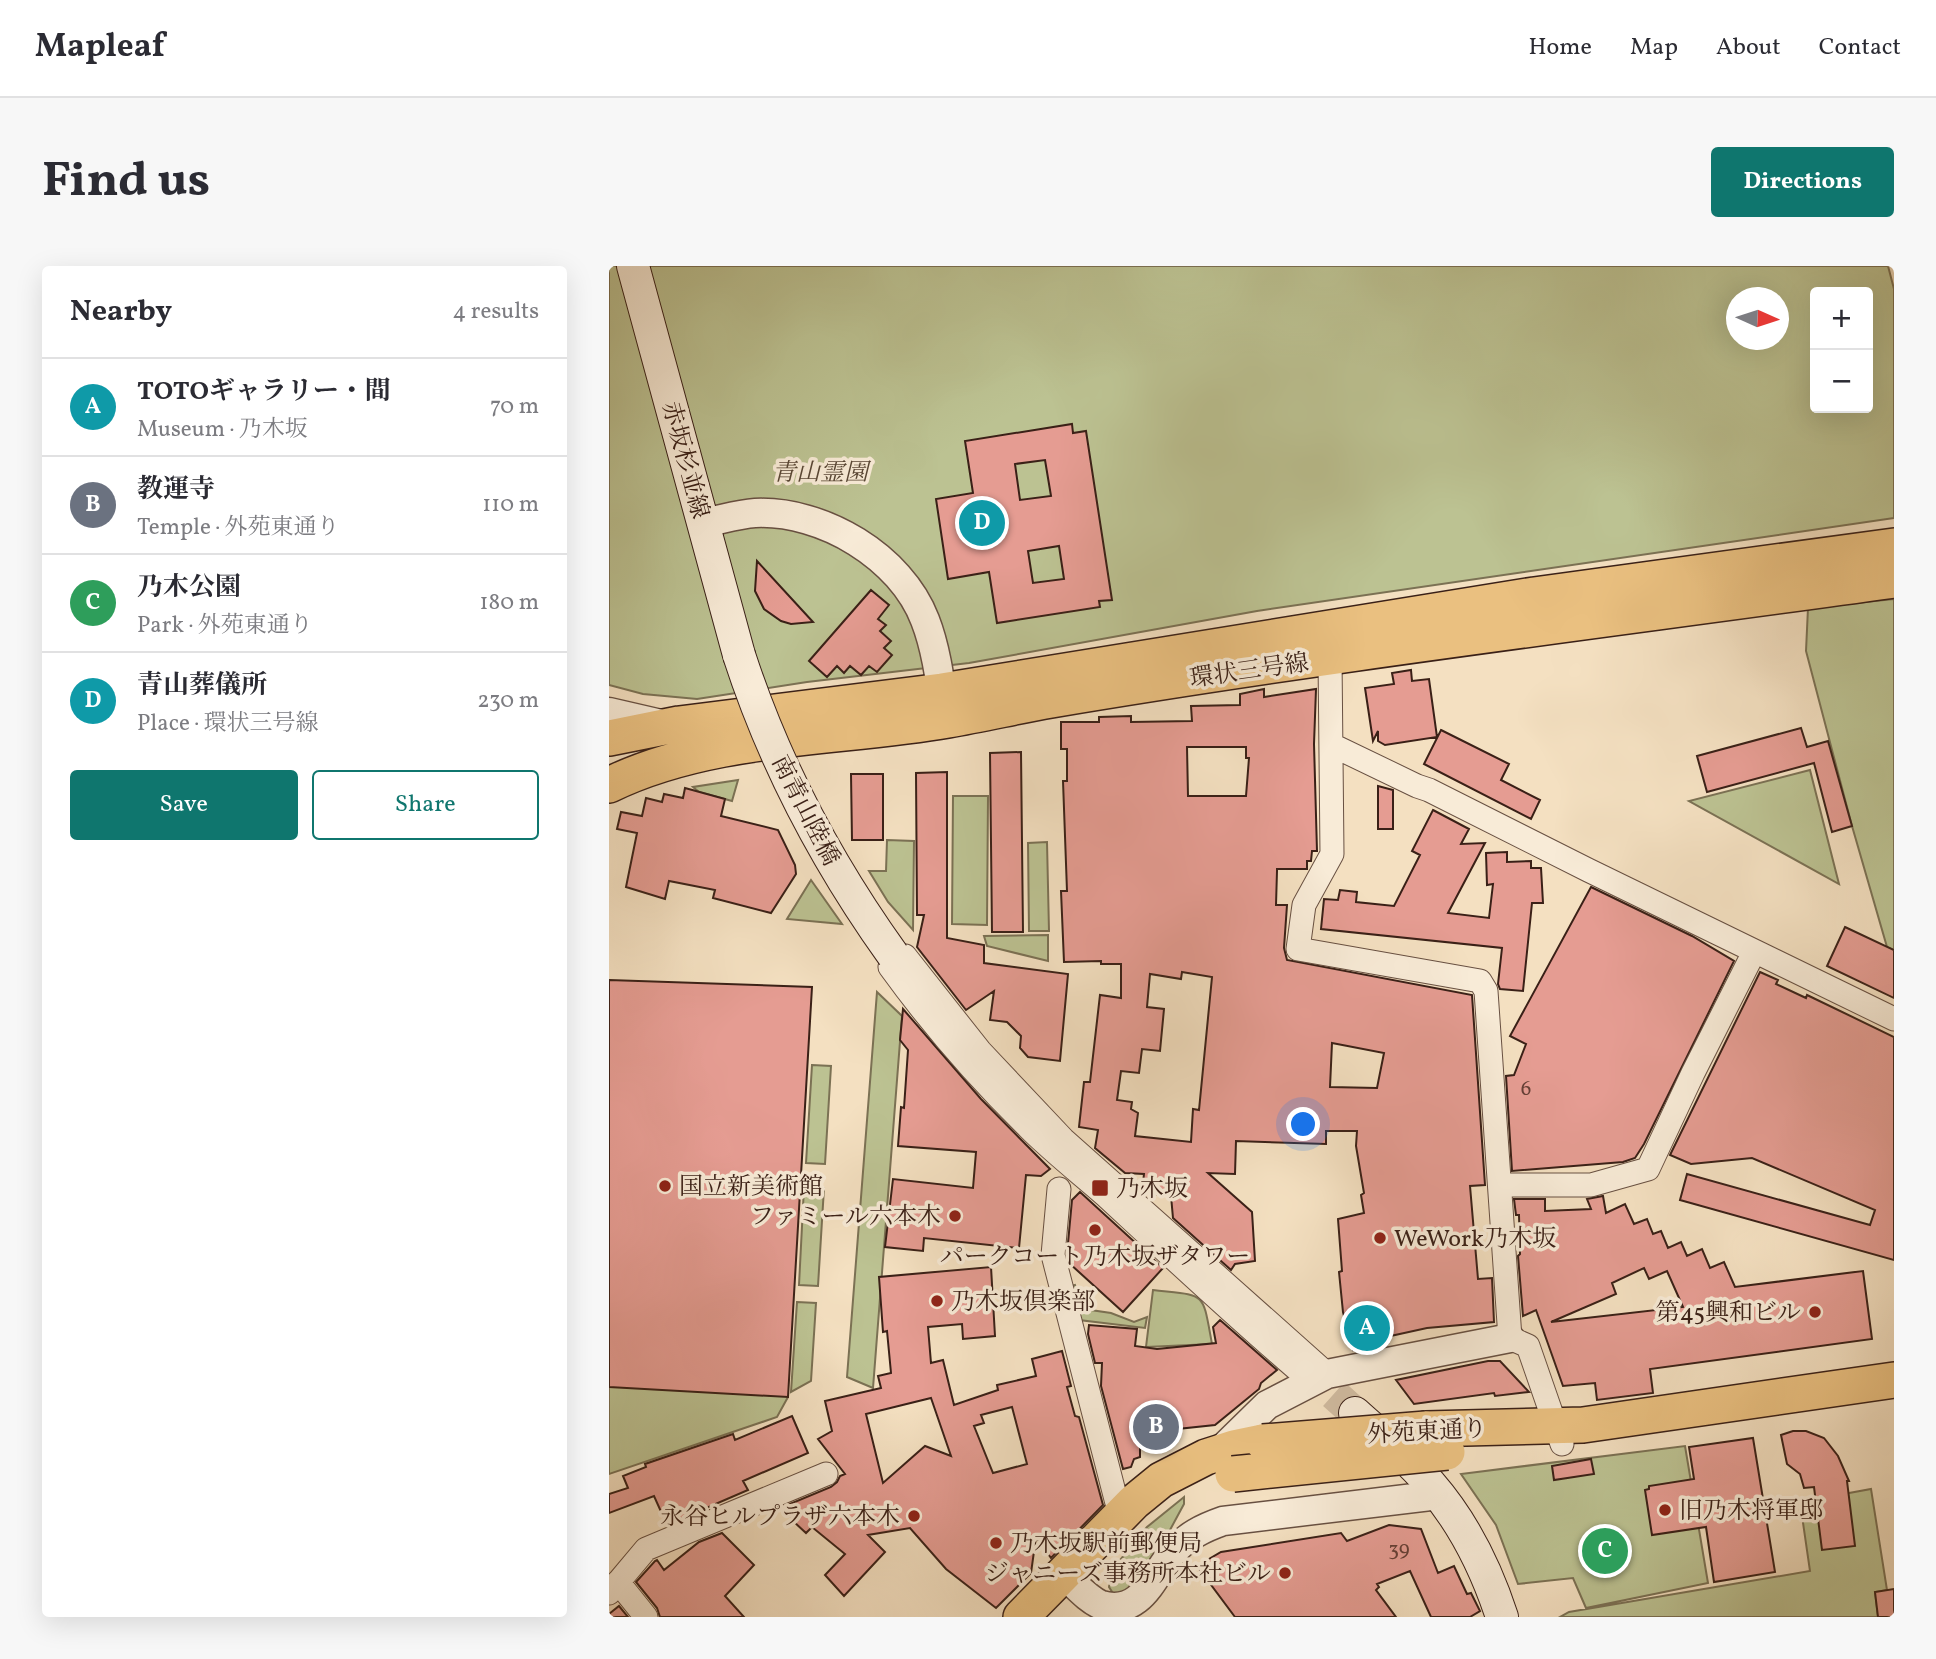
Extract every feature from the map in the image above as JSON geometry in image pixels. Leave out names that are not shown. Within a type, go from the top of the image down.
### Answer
[{"type":"main road","name":"赤坂杉並線","points":[[633,266],[739,655]]},
{"type":"main road","name":"環状三号線","points":[[609,785],[633,773],[668,762],[809,737],[944,705],[1270,637],[1534,595],[1894,546]]},
{"type":"main road","name":"環状三号線","points":[[609,741],[679,724],[1050,700],[1330,658],[1894,580]]},
{"type":"main road","name":"南青山陸橋","points":[[739,655],[764,723],[804,811],[852,895],[893,955]]},
{"type":"main road","points":[[609,741],[651,746],[801,735],[809,737]]},
{"type":"main road","name":"外苑東通り","points":[[1560,1435],[1894,1380]]},
{"type":"main road","name":"外苑東通り","points":[[1021,1617],[1107,1558],[1172,1498],[1263,1442],[1437,1440],[1560,1435],[1894,1398]]},
{"type":"main road","points":[[1355,1413],[1429,1482],[1457,1519],[1475,1549],[1502,1617]]},
{"type":"main road","name":"外苑東通り","points":[[1052,1617],[1071,1581],[1120,1515],[1172,1473],[1226,1463],[1437,1440]]},
{"type":"street","points":[[703,523],[752,513],[795,517],[835,530],[883,560],[898,574],[925,620],[944,705]]},
{"type":"street","points":[[1270,637],[1330,658],[1332,854],[1304,905],[1298,949],[1480,981],[1484,985],[1510,1338]]},
{"type":"street","points":[[609,712],[657,724],[679,724]]},
{"type":"street","points":[[1332,745],[1894,1019]]},
{"type":"street","points":[[1500,1185],[1591,1185],[1648,1169],[1754,952]]},
{"type":"street","points":[[905,956],[979,1051],[1063,1139],[1319,1377],[1238,1319],[1030,1130],[961,1057],[890,967],[905,956]]},
{"type":"street","points":[[1059,1189],[1053,1255],[1120,1515]]},
{"type":"street","points":[[1226,1463],[1267,1405],[1319,1377],[1510,1338],[1528,1346],[1560,1435]]},
{"type":"street","points":[[646,1617],[614,1588],[646,1549],[826,1474]]},
{"type":"street","points":[[1071,1581],[1102,1606],[1128,1607],[1142,1599],[1172,1553],[1187,1538],[1205,1527],[1223,1521],[1439,1495]]},
{"type":"green space","name":"青山霊園","points":[[609,266],[1888,266],[1894,289],[1894,518],[1257,611],[969,663],[807,682],[697,699],[643,694],[609,685]]},
{"type":"green space","points":[[1894,599],[1894,950],[1887,947],[1806,651],[1808,608]]},
{"type":"green space","points":[[1810,770],[1839,884],[1689,801]]},
{"type":"green space","points":[[738,780],[732,801],[699,792],[693,787]]},
{"type":"green space","points":[[953,796],[988,796],[987,925],[952,924]]},
{"type":"green space","points":[[887,840],[914,841],[913,930],[888,902],[869,871],[886,871]]},
{"type":"green space","points":[[1047,842],[1049,931],[1029,931],[1028,843]]},
{"type":"green space","points":[[811,880],[842,924],[787,919]]},
{"type":"green space","points":[[1048,935],[1048,961],[987,946],[984,936]]},
{"type":"green space","points":[[877,992],[902,1016],[873,1388],[847,1377]]},
{"type":"green space","points":[[812,1065],[831,1066],[825,1164],[806,1163]]},
{"type":"green space","points":[[609,1125],[788,1397],[777,1417],[609,1474]]},
{"type":"green space","points":[[804,1187],[824,1188],[818,1286],[799,1285]]},
{"type":"green space","points":[[1075,1285],[1084,1309],[1111,1313],[1134,1322],[1147,1317],[1145,1328],[1079,1320],[1067,1287]]},
{"type":"green space","points":[[1153,1290],[1184,1293],[1199,1299],[1206,1314],[1212,1344],[1146,1347]]},
{"type":"green space","points":[[797,1302],[816,1303],[811,1381],[791,1392]]},
{"type":"green space","points":[[1685,1446],[1708,1583],[1586,1608],[1573,1578],[1518,1584],[1496,1525],[1461,1474]]},
{"type":"green space","points":[[1871,1489],[1887,1590],[1875,1592],[1878,1617],[1560,1617],[1569,1612],[1810,1571],[1800,1502]]},
{"type":"green space","points":[[1184,1497],[1184,1504],[1137,1591],[1116,1598],[1109,1587],[1112,1570],[1147,1527]]},
{"type":"building","points":[[1072,424],[1073,433],[1086,431],[1112,600],[1099,601],[1100,607],[997,623],[989,572],[948,579],[936,499],[973,493],[965,441]],"holes":[[[1045,460],[1051,496],[1020,500],[1015,464]],[[1059,546],[1064,579],[1033,583],[1028,551]]]},
{"type":"building","points":[[757,561],[813,622],[791,624],[781,621],[764,609],[755,591]]},
{"type":"building","points":[[871,590],[889,605],[878,619],[886,625],[880,631],[891,641],[884,648],[892,655],[877,672],[869,666],[861,675],[850,666],[844,673],[837,666],[827,677],[809,661]]},
{"type":"building","points":[[1411,670],[1412,681],[1429,679],[1437,737],[1385,745],[1378,741],[1378,731],[1373,741],[1365,688],[1394,684],[1392,673]]},
{"type":"building","points":[[1264,689],[1264,697],[1316,689],[1314,744],[1317,851],[1312,851],[1311,861],[1307,861],[1307,869],[1277,869],[1276,905],[1287,905],[1284,948],[1287,960],[1472,995],[1485,1185],[1470,1186],[1478,1279],[1492,1278],[1494,1322],[1427,1328],[1386,1337],[1388,1343],[1353,1350],[1343,1312],[1338,1219],[1364,1213],[1361,1195],[1364,1193],[1356,1146],[1357,1131],[1326,1131],[1326,1144],[1236,1141],[1235,1174],[1208,1173],[1252,1212],[1255,1261],[1235,1264],[1231,1270],[1173,1218],[1171,1196],[1142,1191],[1144,1174],[1125,1173],[1095,1148],[1098,1130],[1079,1127],[1084,1082],[1090,1082],[1100,995],[1121,998],[1121,964],[1101,964],[1101,961],[1064,962],[1061,891],[1067,891],[1063,781],[1067,781],[1067,749],[1061,749],[1061,722],[1099,722],[1099,717],[1131,716],[1131,722],[1192,721],[1191,706],[1240,705],[1240,694]],"holes":[[[1187,747],[1246,747],[1246,758],[1249,758],[1246,796],[1188,796]],[[1182,972],[1212,977],[1199,1110],[1193,1109],[1191,1142],[1135,1136],[1138,1113],[1131,1109],[1132,1102],[1117,1100],[1121,1071],[1139,1073],[1142,1049],[1160,1051],[1164,1009],[1147,1007],[1150,974],[1181,979]],[[1332,1043],[1384,1053],[1377,1088],[1330,1087]]]},
{"type":"building","points":[[1801,728],[1807,747],[1828,741],[1852,826],[1832,832],[1814,763],[1707,792],[1697,756]]},
{"type":"building","points":[[1441,730],[1509,764],[1501,780],[1540,800],[1531,819],[1424,764]]},
{"type":"building","points":[[1021,752],[1023,932],[992,932],[990,753]]},
{"type":"building","points":[[947,772],[947,938],[984,945],[984,963],[1068,974],[1060,1061],[1028,1057],[1020,1048],[1021,1036],[1007,1022],[990,1020],[994,991],[966,1010],[917,947],[924,915],[917,915],[916,773]]},
{"type":"building","points":[[851,774],[883,774],[883,840],[852,840]]},
{"type":"building","points":[[1378,786],[1393,790],[1393,829],[1378,829]]},
{"type":"building","points":[[685,788],[725,799],[721,816],[778,830],[795,865],[796,874],[771,913],[713,898],[715,890],[669,881],[665,899],[626,887],[637,833],[617,829],[621,812],[642,816],[646,798],[662,802],[664,794],[683,798]]},
{"type":"building","points":[[1433,810],[1469,829],[1461,844],[1485,843],[1448,913],[1489,918],[1493,884],[1487,885],[1486,853],[1507,852],[1507,862],[1531,861],[1531,868],[1541,868],[1543,903],[1532,903],[1523,991],[1500,989],[1498,984],[1502,948],[1321,929],[1324,899],[1338,900],[1340,890],[1357,892],[1356,902],[1394,906],[1420,855],[1412,851]]},
{"type":"building","points":[[1591,887],[1692,936],[1734,961],[1635,1158],[1623,1162],[1512,1171],[1506,1076],[1514,1075],[1526,1044],[1510,1036]]},
{"type":"building","points":[[1845,927],[1894,950],[1894,998],[1827,966]]},
{"type":"building","points":[[1760,972],[1778,980],[1776,984],[1806,998],[1807,995],[1894,1037],[1894,1260],[1680,1200],[1687,1174],[1870,1225],[1875,1210],[1752,1158],[1691,1164],[1670,1155]]},
{"type":"building","name":"国立新美術館","points":[[609,980],[812,987],[788,1397],[609,1387]]},
{"type":"building","points":[[903,1009],[981,1099],[1050,1169],[1041,1176],[1026,1175],[1019,1248],[924,1238],[923,1251],[885,1247],[893,1179],[973,1188],[976,1152],[898,1146],[908,1050],[900,1040]]},
{"type":"building","name":"パークコート乃木坂ザタワー","points":[[1080,1192],[1163,1268],[1123,1312],[1069,1263],[1067,1254],[1072,1200]]},
{"type":"building","points":[[1603,1196],[1606,1213],[1625,1204],[1634,1224],[1647,1219],[1653,1234],[1661,1231],[1668,1248],[1681,1242],[1687,1256],[1702,1249],[1710,1268],[1724,1262],[1735,1287],[1863,1271],[1872,1339],[1650,1369],[1653,1393],[1597,1400],[1595,1383],[1563,1386],[1536,1310],[1523,1316],[1518,1256],[1519,1215],[1516,1215],[1514,1199],[1545,1199],[1545,1211],[1591,1209],[1587,1199]],"holes":[[[1644,1268],[1649,1279],[1667,1271],[1683,1307],[1551,1322],[1616,1294],[1612,1283]]]},
{"type":"building","points":[[991,1267],[995,1336],[963,1339],[962,1324],[928,1327],[931,1363],[943,1360],[954,1405],[998,1390],[997,1385],[1036,1376],[1032,1359],[1062,1351],[1071,1386],[1067,1387],[1075,1416],[1079,1417],[1103,1505],[1051,1558],[1036,1537],[1031,1573],[996,1608],[946,1569],[910,1528],[868,1535],[885,1552],[844,1596],[825,1575],[845,1554],[812,1527],[806,1533],[793,1521],[785,1506],[831,1487],[845,1474],[818,1439],[832,1431],[825,1401],[881,1388],[878,1376],[891,1373],[887,1331],[883,1332],[879,1277]],"holes":[[[931,1398],[951,1456],[925,1446],[883,1483],[866,1414]],[[1012,1407],[1027,1464],[993,1473],[974,1426],[984,1423],[981,1415]]]},
{"type":"building","points":[[1220,1320],[1277,1370],[1261,1383],[1259,1389],[1215,1425],[1140,1433],[1140,1457],[1134,1459],[1131,1467],[1123,1469],[1101,1386],[1102,1363],[1095,1363],[1088,1334],[1089,1325],[1137,1329],[1135,1346],[1157,1349],[1216,1343],[1213,1327]]},
{"type":"building","points":[[1488,1361],[1500,1361],[1529,1392],[1495,1396],[1494,1393],[1414,1404],[1396,1380]]},
{"type":"building","points":[[792,1416],[808,1453],[743,1481],[748,1490],[667,1525],[654,1496],[609,1513],[609,1494],[628,1488],[623,1476],[646,1467],[645,1464],[733,1434],[735,1440]]},
{"type":"building","points":[[1806,1431],[1824,1438],[1838,1456],[1849,1481],[1855,1546],[1822,1550],[1814,1487],[1804,1488],[1800,1474],[1787,1464],[1781,1435]]},
{"type":"building","points":[[1753,1438],[1775,1572],[1714,1582],[1706,1527],[1652,1535],[1645,1490],[1649,1489],[1649,1486],[1694,1479],[1689,1447]]},
{"type":"building","points":[[1591,1459],[1594,1474],[1554,1480],[1552,1466]]},
{"type":"building","name":"ジャニーズ事務所本社ビル","points":[[1389,1525],[1421,1529],[1438,1573],[1454,1566],[1467,1594],[1471,1593],[1480,1611],[1470,1617],[1431,1617],[1410,1571],[1377,1584],[1379,1587],[1376,1590],[1396,1617],[1235,1617],[1197,1566],[1221,1552],[1341,1533],[1347,1541]]},
{"type":"building","points":[[722,1533],[754,1565],[725,1596],[744,1617],[660,1617],[657,1608],[636,1582],[655,1561],[657,1560],[664,1570],[699,1542]]},
{"type":"building","points":[[1894,1589],[1894,1617],[1878,1617],[1875,1592]]},
{"type":"building","points":[[619,1606],[628,1617],[609,1617],[609,1614]]},
{"type":"tunnel","points":[[1298,1362],[1355,1413]]},
{"type":"place","name":"青山葬儀所","points":[[982,523]]},
{"type":"place","name":"国立新美術館","points":[[665,1186]]},
{"type":"place","name":"乃木坂","points":[[1100,1188]]},
{"type":"place","name":"ファミール六本木","points":[[955,1216]]},
{"type":"place","name":"パークコート乃木坂ザタワー","points":[[1095,1230]]},
{"type":"place","name":"WeWork乃木坂","points":[[1380,1238]]},
{"type":"place","name":"乃木坂倶楽部","points":[[937,1301]]},
{"type":"place","name":"第45興和ビル","points":[[1815,1312]]},
{"type":"place","name":"TOTOギャラリー・間","points":[[1367,1328]]},
{"type":"place","name":"教運寺","points":[[1156,1427]]},
{"type":"place","name":"旧乃木将軍邸","points":[[1665,1510]]},
{"type":"place","name":"永谷ヒルプラザ六本木","points":[[914,1516]]},
{"type":"place","name":"乃木坂駅前郵便局","points":[[996,1543]]},
{"type":"place","name":"乃木公園","points":[[1605,1551]]},
{"type":"place","name":"ジャニーズ事務所本社ビル","points":[[1285,1573]]}]
